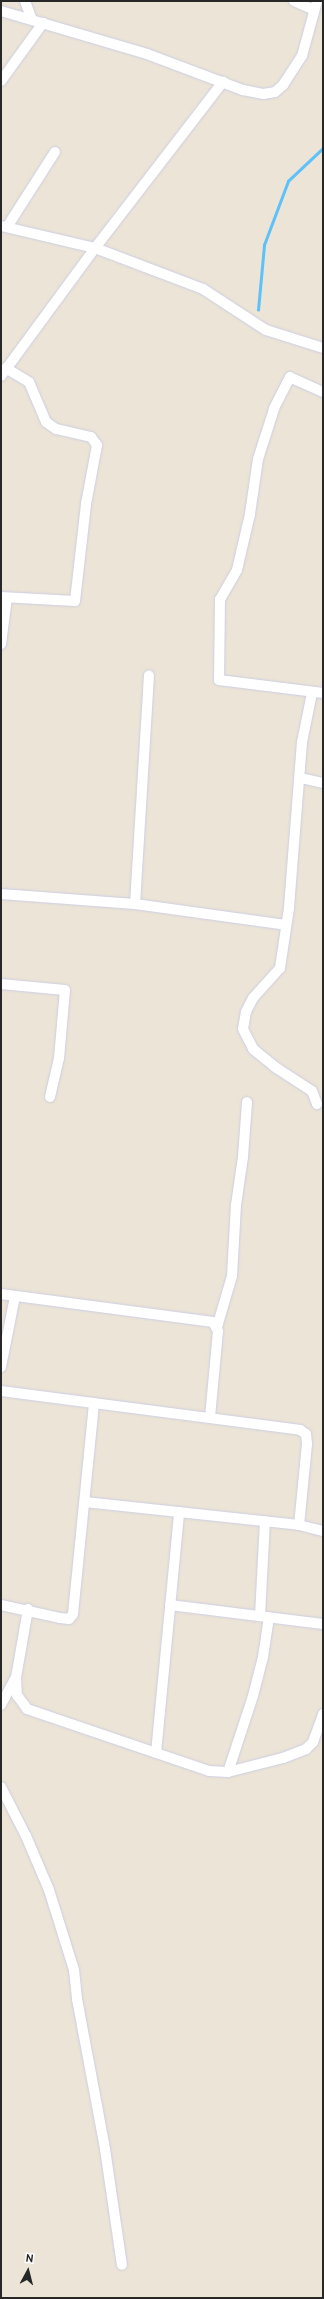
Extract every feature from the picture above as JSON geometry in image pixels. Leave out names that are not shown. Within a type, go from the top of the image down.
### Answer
[{"type":"street","points":[[25,1],[32,20]]},
{"type":"street","points":[[1,11],[147,54],[256,93],[275,92],[283,85],[302,56],[316,6],[294,1]]},
{"type":"street","points":[[1,81],[43,23]]},
{"type":"street","points":[[1,644],[4,598],[75,601],[86,504],[97,445],[91,437],[56,429],[46,422],[29,382],[4,372],[94,248],[223,82]]},
{"type":"street","points":[[55,152],[4,227],[94,248],[203,289],[266,330],[323,348]]},
{"type":"street","points":[[323,392],[290,377],[274,409],[258,459],[250,514],[237,570],[220,599],[219,680],[312,693],[323,693]]},
{"type":"street","points":[[135,904],[149,675]]},
{"type":"street","points":[[312,693],[302,742],[301,778],[286,925],[280,968],[253,998],[246,1012],[243,1029],[254,1049],[275,1067],[312,1091],[317,1104]]},
{"type":"street","points":[[301,778],[323,783]]},
{"type":"street","points":[[1,894],[135,904],[286,925]]},
{"type":"street","points":[[1,984],[65,990],[59,1058],[50,1097]]},
{"type":"street","points":[[210,1418],[218,1331],[217,1327],[232,1276],[236,1205],[243,1157],[247,1102]]},
{"type":"street","points":[[1,1294],[210,1321],[217,1327]]},
{"type":"street","points":[[1,1367],[15,1296]]},
{"type":"street","points":[[1,1391],[300,1430],[306,1434],[299,1525]]},
{"type":"street","points":[[1,1605],[28,1609],[69,1619],[73,1614],[94,1403]]},
{"type":"street","points":[[85,1502],[299,1525],[323,1531]]},
{"type":"street","points":[[156,1753],[179,1512]]},
{"type":"street","points":[[228,1772],[258,1677],[264,1617],[265,1521]]},
{"type":"street","points":[[170,1605],[323,1624]]},
{"type":"street","points":[[28,1609],[16,1678],[17,1695],[27,1709],[209,1772],[228,1772],[283,1758],[306,1749],[313,1742],[323,1714]]},
{"type":"street","points":[[1,1705],[16,1678]]},
{"type":"street","points":[[1,1787],[26,1836],[49,1890],[74,1970],[77,1999],[105,2149],[122,2266]]},
{"type":"waterway","points":[[258,310],[264,245],[288,181],[323,148]]}]
